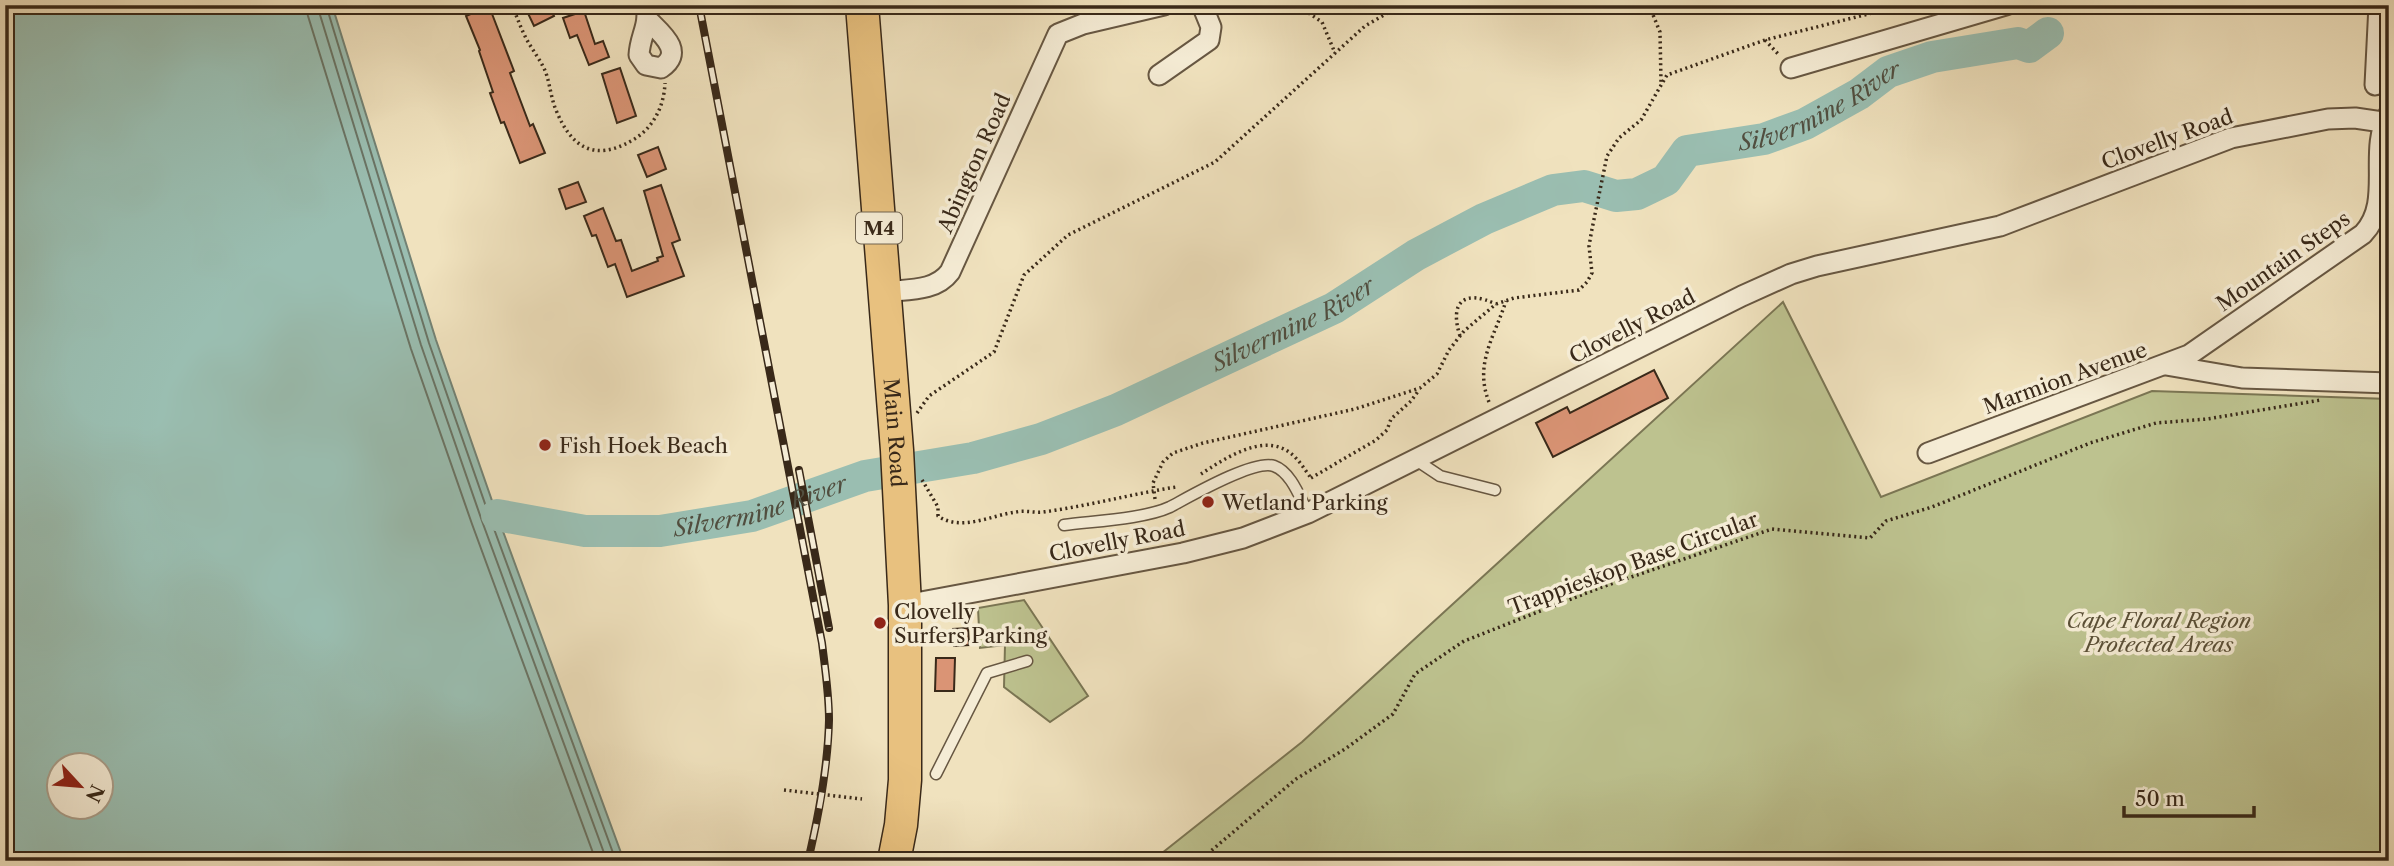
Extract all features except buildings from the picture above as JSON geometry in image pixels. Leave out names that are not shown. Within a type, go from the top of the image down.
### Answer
[{"type":"main road","name":"Main Road","points":[[862,5],[897,450],[909,485],[905,605],[905,780],[894,861]]},
{"type":"street","name":"Abington Road","points":[[884,292],[932,286],[950,272],[1055,38],[1062,32],[1083,24],[1164,5]]},
{"type":"street","points":[[1158,75],[1209,40],[1211,27],[1202,5]]},
{"type":"street","points":[[1791,68],[2006,5]]},
{"type":"street","points":[[2375,85],[2379,5]]},
{"type":"street","points":[[647,13],[671,45],[672,56],[661,68],[646,65],[639,55],[647,13]]},
{"type":"street","name":"Clovelly Road","points":[[905,605],[1183,553],[1243,538],[1308,513],[1742,296],[1808,268],[2000,226],[2231,138],[2328,119],[2387,120]]},
{"type":"street","name":"Mountain Steps","points":[[2166,365],[2193,353],[2369,229],[2378,207],[2379,145],[2387,120]]},
{"type":"street","name":"Marmion Avenue","points":[[1928,453],[2166,365],[2242,378],[2389,383]]},
{"type":"lane","points":[[1415,459],[1440,477],[1495,489]]},
{"type":"lane","points":[[1065,525],[1156,512],[1254,467],[1269,465],[1284,473],[1308,513]]},
{"type":"lane","points":[[936,774],[987,673],[1027,661]]},
{"type":"path","points":[[512,5],[526,38],[545,71],[555,108],[574,142],[582,147],[613,150],[648,130],[658,113],[665,92],[666,80],[661,68]]},
{"type":"path","points":[[1301,5],[1322,22],[1336,53]]},
{"type":"path","points":[[914,419],[929,396],[994,352],[1024,275],[1068,235],[1214,162],[1365,26],[1401,5]]},
{"type":"path","points":[[1649,5],[1660,32],[1662,83]]},
{"type":"path","points":[[1296,491],[1338,461],[1376,440],[1387,430],[1391,419],[1437,374],[1449,350],[1460,336],[1496,304],[1514,298],[1579,290],[1587,282],[1592,273],[1590,246],[1607,156],[1619,138],[1641,120],[1667,75],[1732,50],[1904,5]]},
{"type":"path","points":[[1460,336],[1455,322],[1456,308],[1461,301],[1471,297],[1496,304]]},
{"type":"path","points":[[1496,419],[1482,386],[1484,361],[1506,301]]},
{"type":"path","points":[[1156,512],[1153,482],[1163,463],[1179,450],[1355,409],[1420,388]]},
{"type":"path","name":"Trappieskop Base Circular","points":[[1199,861],[1296,779],[1345,749],[1393,714],[1415,674],[1464,641],[1602,587],[1772,529],[1870,538],[1886,521],[1932,507],[2090,443],[2156,423],[2207,419],[2324,400]]},
{"type":"path","points":[[909,485],[927,487],[938,507],[939,516],[946,521],[980,521],[1020,511],[1046,511],[1154,489]]},
{"type":"path","points":[[784,790],[862,799]]},
{"type":"green space","name":"Cape Floral Region Protected Areas","points":[[1783,302],[1881,497],[2152,391],[2389,399],[2389,861],[1152,861],[1302,742]]},
{"type":"green space","points":[[1024,600],[1088,696],[1050,722],[1004,687],[1005,645],[980,648],[978,608]]},
{"type":"water","points":[[5,5],[332,5],[436,340],[624,861],[5,861]]},
{"type":"waterway","name":"Silvermine River","points":[[497,515],[585,531],[660,531],[752,516],[865,476],[973,458],[1041,439],[1116,410],[1334,308],[1416,255],[1484,219],[1553,190],[1584,186],[1616,196],[1637,194],[1666,180],[1687,151],[1764,139],[1805,124],[1859,94],[1888,72],[1932,57],[2018,43],[2029,47],[2048,33]]},
{"type":"railway","points":[[699,5],[822,643],[829,720],[827,755],[808,861]]},
{"type":"railway","points":[[799,470],[829,628]]},
{"type":"place","name":"Fish Hoek Beach","points":[[545,445]]},
{"type":"place","name":"Wetland Parking","points":[[1208,502]]},
{"type":"place","name":"Clovelly Surfers Parking","points":[[880,623]]}]
